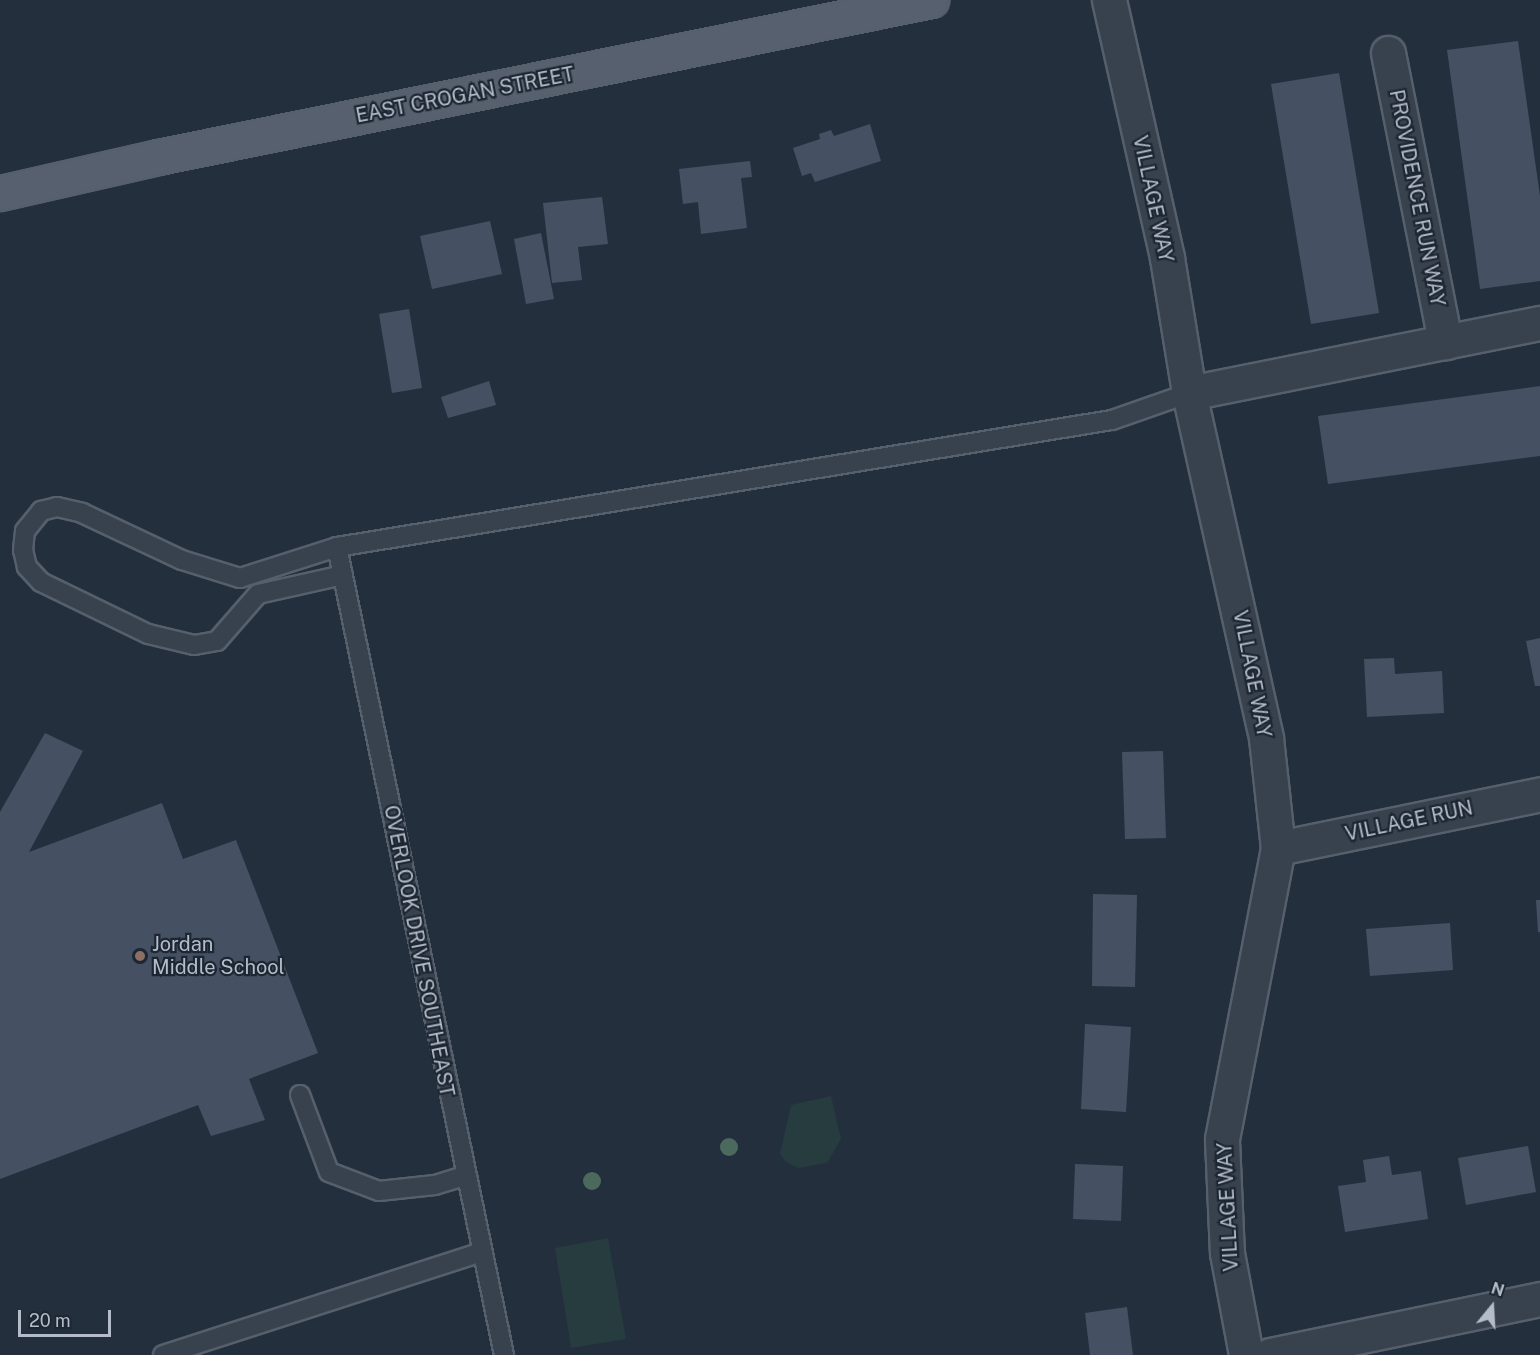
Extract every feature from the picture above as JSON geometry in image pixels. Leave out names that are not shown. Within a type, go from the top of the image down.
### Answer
[{"type":"main road","name":"EAST CROGAN STREET","points":[[0,193],[158,157],[931,0]]},
{"type":"street","name":"VILLAGE WAY","points":[[1109,0],[1167,258],[1189,393],[1266,738],[1278,848],[1222,1140],[1227,1253],[1246,1355]]},
{"type":"street","name":"PROVIDENCE RUN WAY","points":[[1388,53],[1445,342]]},
{"type":"street","points":[[1189,393],[1540,323]]},
{"type":"street","name":"VILLAGE RUN","points":[[1278,848],[1540,794]]},
{"type":"street","points":[[1270,1355],[1540,1299]]},
{"type":"lane","points":[[343,575],[258,594],[217,640],[194,645],[148,634],[41,582],[27,567],[23,550],[25,531],[41,511],[57,507],[82,513],[183,560],[240,578],[338,547],[1112,420],[1189,393]]},
{"type":"lane","name":"OVERLOOK DRIVE SOUTHEAST","points":[[338,547],[465,1176],[504,1355]]},
{"type":"lane","points":[[300,1095],[329,1172],[378,1191],[435,1185],[465,1176]]},
{"type":"lane","points":[[163,1355],[482,1252]]},
{"type":"green space","points":[[831,1096],[841,1139],[827,1163],[798,1168],[786,1162],[780,1154],[791,1105]]},
{"type":"green space","points":[[608,1238],[626,1339],[571,1348],[555,1248]]},
{"type":"building","points":[[1518,41],[1540,196],[1540,281],[1480,289],[1447,50]]},
{"type":"building","points":[[1339,73],[1379,313],[1311,324],[1271,84]]},
{"type":"building","points":[[870,124],[881,161],[815,182],[811,173],[802,176],[793,148],[820,139],[819,134],[831,130],[834,136]]},
{"type":"building","points":[[750,161],[752,177],[741,178],[747,228],[701,234],[698,202],[683,204],[679,169]]},
{"type":"building","points":[[602,197],[608,244],[578,247],[582,280],[552,283],[543,203]]},
{"type":"building","points":[[490,221],[502,274],[432,289],[420,236]]},
{"type":"building","points":[[541,233],[554,299],[526,304],[514,239]]},
{"type":"building","points":[[409,309],[422,388],[392,393],[379,314]]},
{"type":"building","points":[[489,381],[496,405],[448,418],[441,397]]},
{"type":"building","points":[[1540,386],[1540,456],[1328,484],[1318,416]]},
{"type":"building","points":[[1540,638],[1540,686],[1535,686],[1526,641]]},
{"type":"building","points":[[1394,658],[1395,674],[1442,671],[1444,713],[1367,717],[1364,659]]},
{"type":"building","name":"Jordan Middle School","points":[[45,733],[83,751],[29,852],[162,803],[183,859],[236,840],[318,1053],[249,1079],[265,1120],[211,1136],[198,1105],[0,1179],[0,812]]},
{"type":"building","points":[[1163,751],[1166,838],[1125,839],[1122,752]]},
{"type":"building","points":[[1093,894],[1137,895],[1135,987],[1092,986]]},
{"type":"building","points":[[1536,900],[1540,900],[1540,932],[1538,932]]},
{"type":"building","points":[[1450,923],[1453,970],[1370,976],[1366,929]]},
{"type":"building","points":[[1085,1024],[1131,1027],[1126,1112],[1081,1109]]},
{"type":"building","points":[[1528,1146],[1536,1192],[1466,1205],[1458,1158]]},
{"type":"building","points":[[1389,1156],[1392,1175],[1421,1171],[1428,1219],[1345,1232],[1338,1186],[1366,1182],[1363,1160]]},
{"type":"building","points":[[1075,1164],[1123,1166],[1121,1221],[1073,1219]]},
{"type":"building","points":[[1127,1307],[1133,1355],[1090,1355],[1085,1313]]},
{"type":"place","name":"Jordan Middle School","points":[[140,956]]}]
